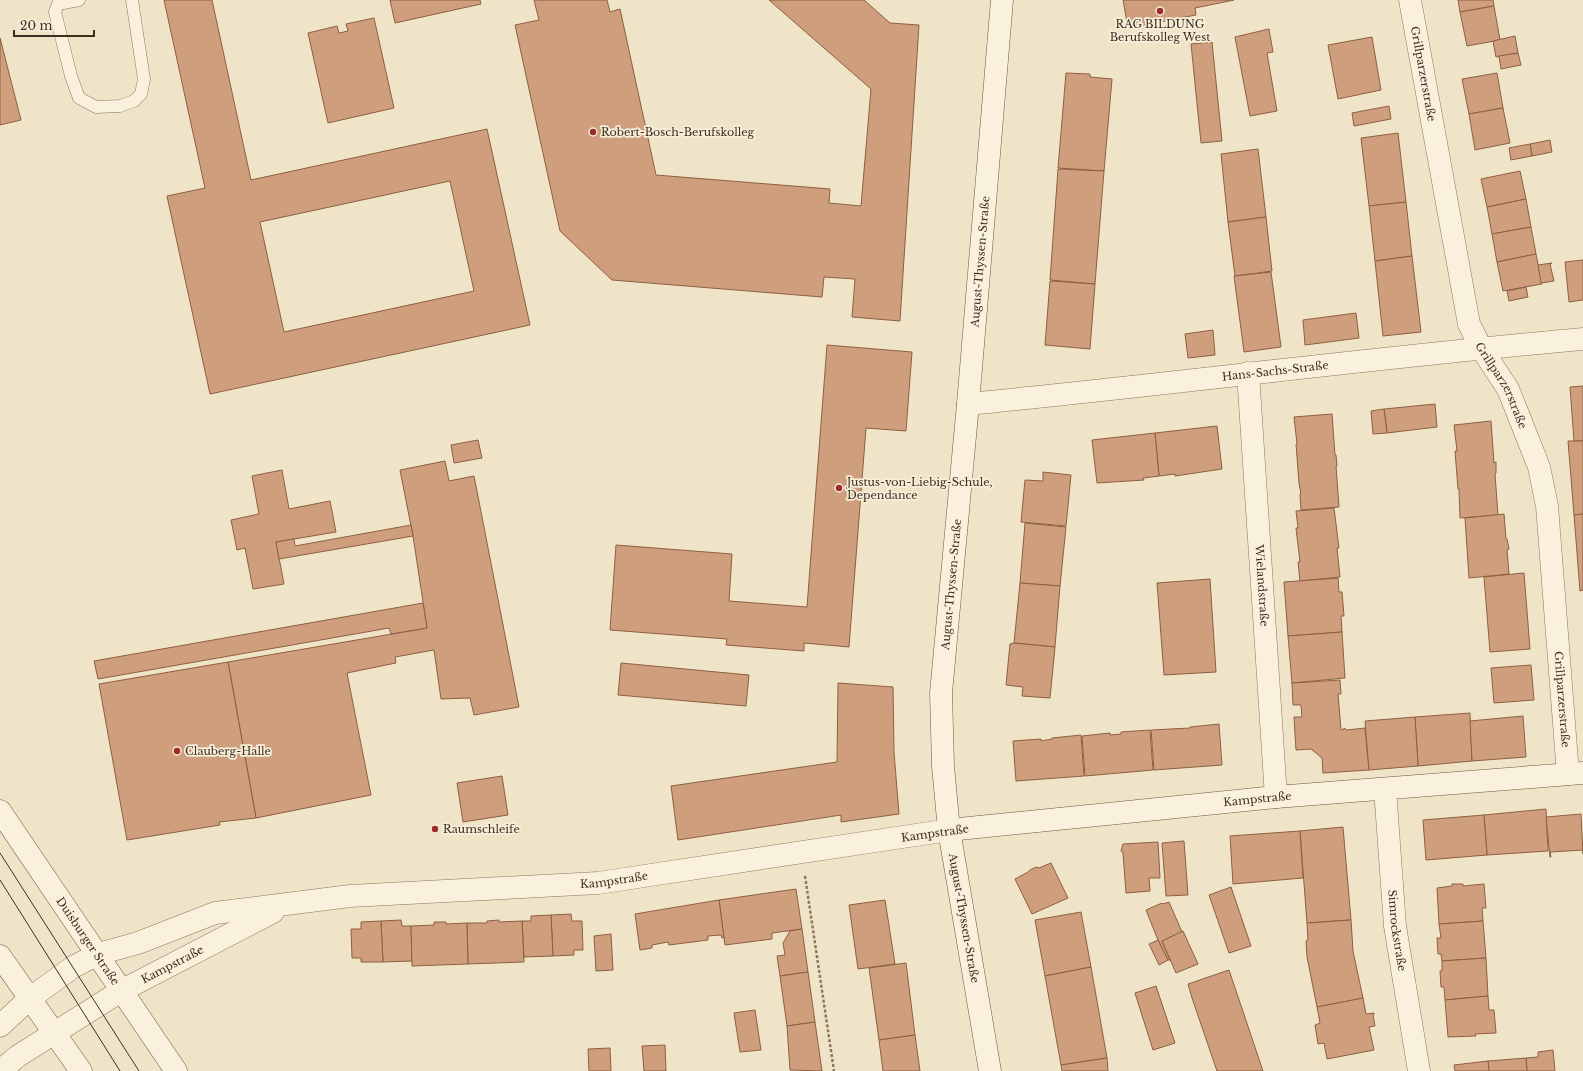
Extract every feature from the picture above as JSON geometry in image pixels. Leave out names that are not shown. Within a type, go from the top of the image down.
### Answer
[{"type":"street","name":"August-Thyssen-Straße","points":[[990,1071],[948,830],[943,766],[940,693],[968,404],[1002,0]]},
{"type":"street","name":"Grillparzerstraße","points":[[1410,0],[1469,324],[1481,348],[1508,389],[1539,467],[1547,506],[1576,774]]},
{"type":"street","name":"Hans-Sachs-Straße","points":[[968,404],[1481,348],[1583,339]]},
{"type":"street","name":"Wielandstraße","points":[[1248,373],[1276,798]]},
{"type":"street","name":"Kampstraße","points":[[0,1026],[29,999],[73,967],[98,954],[138,943],[215,913],[350,896],[598,883],[948,830],[1276,798],[1576,774]]},
{"type":"street","name":"Simrockstraße","points":[[1385,789],[1395,926],[1419,1071]]},
{"type":"street","name":"Duisburger Straße","points":[[0,811],[176,1071]]},
{"type":"street","name":"Kampstraße","points":[[0,1071],[18,1056],[98,1007],[121,991],[288,904]]},
{"type":"street","points":[[0,956],[81,1071]]},
{"type":"lane","points":[[79,0],[58,4],[55,12],[71,76],[79,98],[96,107],[120,106],[134,101],[141,94],[144,79],[132,0]]},
{"type":"path","points":[[801,852],[834,1071]]},
{"type":"building","points":[[164,0],[212,0],[251,180],[487,129],[530,325],[210,394],[167,196],[205,188]],"holes":[[[450,181],[474,291],[284,332],[260,222]]]},
{"type":"building","points":[[390,0],[480,0],[481,4],[395,23]]},
{"type":"building","name":"Robert-Bosch-Berufskolleg","points":[[534,0],[607,0],[610,12],[620,9],[656,175],[830,189],[829,203],[861,206],[871,89],[769,0],[864,0],[890,23],[919,25],[900,321],[852,317],[855,279],[824,277],[822,297],[612,280],[560,231],[515,25],[539,20]]},
{"type":"building","name":"RAG BILDUNG Berufskolleg West","points":[[1123,0],[1234,0],[1195,8],[1196,15],[1128,28]]},
{"type":"building","points":[[1458,0],[1493,0],[1494,6],[1460,12]]},
{"type":"building","points":[[1494,6],[1500,40],[1467,46],[1460,12]]},
{"type":"building","points":[[374,18],[394,108],[328,123],[308,33],[337,26],[339,33],[348,31],[346,24]]},
{"type":"building","points":[[1269,29],[1273,52],[1267,53],[1277,111],[1250,116],[1235,37]]},
{"type":"building","points":[[1515,36],[1518,53],[1496,57],[1493,41]]},
{"type":"building","points":[[1372,37],[1381,90],[1338,99],[1328,45]]},
{"type":"building","points":[[0,38],[21,120],[0,125]]},
{"type":"building","points":[[1212,42],[1222,141],[1201,143],[1191,44]]},
{"type":"building","points":[[1518,53],[1521,65],[1501,69],[1499,56]]},
{"type":"building","points":[[1066,73],[1090,74],[1090,77],[1112,79],[1104,171],[1058,168]]},
{"type":"building","points":[[1497,73],[1503,108],[1469,114],[1462,79]]},
{"type":"building","points":[[1389,106],[1391,119],[1354,126],[1352,113]]},
{"type":"building","points":[[1503,108],[1510,143],[1475,150],[1469,114]]},
{"type":"building","points":[[1398,133],[1406,202],[1369,206],[1361,138]]},
{"type":"building","points":[[1550,140],[1552,152],[1532,156],[1530,144]]},
{"type":"building","points":[[1530,144],[1532,156],[1511,160],[1509,148]]},
{"type":"building","points":[[1258,149],[1266,217],[1228,222],[1221,154]]},
{"type":"building","points":[[1058,169],[1104,171],[1095,284],[1050,280]]},
{"type":"building","points":[[1520,171],[1526,199],[1487,207],[1481,179]]},
{"type":"building","points":[[1526,199],[1531,227],[1492,234],[1487,207]]},
{"type":"building","points":[[1406,202],[1412,256],[1375,261],[1369,206]]},
{"type":"building","points":[[1266,217],[1272,271],[1235,276],[1228,222]]},
{"type":"building","points":[[1531,227],[1536,254],[1497,262],[1492,234]]},
{"type":"building","points":[[1536,254],[1542,284],[1503,291],[1497,262]]},
{"type":"building","points":[[1412,256],[1421,332],[1383,336],[1375,261]]},
{"type":"building","points":[[1583,260],[1583,300],[1569,302],[1565,262]]},
{"type":"building","points":[[1552,263],[1550,264],[1554,281],[1541,283],[1538,265]]},
{"type":"building","points":[[1271,272],[1281,347],[1244,352],[1234,276]]},
{"type":"building","points":[[1050,281],[1095,284],[1090,349],[1045,345]]},
{"type":"building","points":[[1526,287],[1528,297],[1509,301],[1507,291]]},
{"type":"building","points":[[1356,313],[1359,338],[1305,345],[1303,320]]},
{"type":"building","points":[[1213,330],[1215,355],[1188,358],[1185,334]]},
{"type":"building","name":"Justus-von-Liebig-Schule, Dependance","points":[[827,345],[912,352],[906,431],[866,428],[849,647],[804,643],[804,651],[726,645],[727,639],[610,630],[616,545],[732,554],[729,601],[807,607]]},
{"type":"building","points":[[1583,386],[1583,441],[1574,441],[1570,387]]},
{"type":"building","points":[[1435,404],[1437,427],[1387,433],[1384,409]]},
{"type":"building","points":[[1384,409],[1387,433],[1373,434],[1371,411]]},
{"type":"building","points":[[1332,414],[1339,507],[1301,510],[1301,494],[1294,417]]},
{"type":"building","points":[[1491,421],[1494,463],[1496,462],[1495,474],[1498,515],[1460,518],[1455,451],[1457,451],[1454,425]]},
{"type":"building","points":[[1217,426],[1222,469],[1175,476],[1175,474],[1159,476],[1155,433]]},
{"type":"building","points":[[1155,433],[1159,476],[1143,478],[1144,480],[1097,483],[1092,440]]},
{"type":"building","points":[[478,440],[482,458],[454,463],[451,445]]},
{"type":"building","points":[[1568,441],[1583,441],[1583,514],[1574,515]]},
{"type":"building","points":[[445,461],[449,481],[474,476],[519,707],[474,715],[470,698],[441,699],[434,650],[395,657],[396,663],[347,673],[371,795],[256,818],[228,662],[427,628],[413,536],[400,470]]},
{"type":"building","points":[[282,470],[289,509],[330,501],[336,532],[276,542],[284,584],[253,589],[245,548],[237,550],[231,520],[259,514],[252,476]]},
{"type":"building","points":[[1043,472],[1071,475],[1066,526],[1021,522],[1025,480],[1043,481]]},
{"type":"building","points":[[1334,508],[1339,548],[1337,548],[1340,577],[1300,581],[1296,511]]},
{"type":"building","points":[[1504,514],[1506,539],[1509,549],[1507,550],[1509,574],[1469,578],[1465,518]]},
{"type":"building","points":[[1583,514],[1583,590],[1580,591],[1574,515]]},
{"type":"building","points":[[1025,523],[1066,527],[1060,586],[1020,583]]},
{"type":"building","points":[[411,525],[413,536],[279,559],[276,542],[294,539],[295,546]]},
{"type":"building","points":[[1524,573],[1530,649],[1490,652],[1484,577]]},
{"type":"building","points":[[1338,578],[1339,592],[1342,592],[1344,616],[1341,616],[1342,632],[1288,636],[1284,582]]},
{"type":"building","points":[[1210,579],[1216,672],[1164,675],[1157,583]]},
{"type":"building","points":[[1020,583],[1060,586],[1055,647],[1014,643]]},
{"type":"building","points":[[423,603],[427,628],[391,634],[389,628],[98,679],[94,661]]},
{"type":"building","points":[[1342,632],[1345,678],[1292,683],[1288,636]]},
{"type":"building","points":[[1014,643],[1055,647],[1050,698],[1022,696],[1023,687],[1006,685],[1010,644]]},
{"type":"building","name":"Clauberg-Halle","points":[[228,662],[256,818],[219,822],[220,825],[127,840],[99,684]]},
{"type":"building","points":[[621,663],[749,675],[746,706],[618,695]]},
{"type":"building","points":[[1531,665],[1534,700],[1494,703],[1491,668]]},
{"type":"building","points":[[1340,680],[1341,694],[1338,694],[1341,730],[1344,728],[1347,730],[1365,728],[1369,770],[1323,773],[1322,758],[1311,749],[1296,750],[1294,717],[1302,717],[1301,705],[1293,705],[1292,683]]},
{"type":"building","points":[[838,683],[893,687],[894,752],[899,814],[841,822],[841,815],[678,840],[671,786],[837,762]]},
{"type":"building","points":[[1470,713],[1472,761],[1418,766],[1415,717]]},
{"type":"building","points":[[1523,716],[1526,757],[1472,761],[1470,721]]},
{"type":"building","points":[[1415,717],[1418,766],[1369,770],[1365,721]]},
{"type":"building","points":[[1219,724],[1222,765],[1154,770],[1151,730],[1190,728]]},
{"type":"building","points":[[1150,730],[1153,770],[1085,776],[1082,736],[1110,733],[1110,735],[1121,734],[1121,732]]},
{"type":"building","points":[[1081,735],[1084,776],[1016,781],[1013,741],[1041,739],[1041,741],[1052,738]]},
{"type":"building","points":[[502,776],[508,815],[463,822],[457,783]]},
{"type":"building","points":[[1546,809],[1548,851],[1487,855],[1484,815]]},
{"type":"building","points":[[1581,814],[1583,850],[1550,852],[1550,857],[1546,817]]},
{"type":"building","points":[[1484,815],[1487,855],[1426,860],[1423,820]]},
{"type":"building","points":[[1343,827],[1351,920],[1307,923],[1300,831]]},
{"type":"building","points":[[1300,831],[1303,878],[1233,884],[1230,836]]},
{"type":"building","points":[[1184,841],[1188,895],[1166,896],[1162,843]]},
{"type":"building","points":[[1158,842],[1160,878],[1149,878],[1150,891],[1126,893],[1123,853],[1121,851],[1123,844]]},
{"type":"building","points":[[1051,863],[1068,898],[1032,914],[1015,879],[1036,867],[1039,868]]},
{"type":"building","points":[[1452,884],[1463,884],[1463,886],[1484,884],[1486,908],[1482,908],[1483,921],[1439,924],[1437,888],[1452,886]]},
{"type":"building","points":[[1231,887],[1251,946],[1229,953],[1209,895]]},
{"type":"building","points":[[796,889],[802,929],[772,933],[772,939],[725,945],[719,900]]},
{"type":"building","points":[[719,900],[724,938],[722,938],[721,935],[708,936],[708,940],[669,945],[668,942],[652,945],[652,948],[640,950],[635,914]]},
{"type":"building","points":[[885,900],[895,964],[858,969],[849,905]]},
{"type":"building","points":[[1169,902],[1182,932],[1162,941],[1170,960],[1168,960],[1146,910],[1162,903]]},
{"type":"building","points":[[1081,912],[1091,967],[1045,976],[1035,920]]},
{"type":"building","points":[[571,914],[572,921],[582,921],[583,950],[574,950],[574,955],[553,956],[551,915]]},
{"type":"building","points":[[551,915],[553,956],[524,957],[522,921],[531,921],[531,916]]},
{"type":"building","points":[[401,920],[402,926],[411,926],[412,961],[383,962],[381,921]]},
{"type":"building","points":[[499,920],[499,922],[522,921],[524,962],[468,964],[467,923],[487,923],[487,921]]},
{"type":"building","points":[[1351,920],[1353,951],[1363,998],[1317,1007],[1307,957],[1307,923]]},
{"type":"building","points":[[381,921],[383,962],[361,962],[361,958],[352,958],[351,929],[361,929],[361,922]]},
{"type":"building","points":[[1483,921],[1486,958],[1442,961],[1441,954],[1438,954],[1437,938],[1441,938],[1439,924]]},
{"type":"building","points":[[434,922],[446,922],[446,924],[467,923],[468,964],[412,966],[411,926],[434,925]]},
{"type":"building","points":[[802,929],[808,972],[780,976],[777,956],[785,955],[783,943],[790,931]]},
{"type":"building","points":[[1183,931],[1198,964],[1176,973],[1162,941]]},
{"type":"building","points":[[611,934],[613,970],[596,971],[594,936]]},
{"type":"building","points":[[1158,940],[1168,960],[1159,965],[1149,944]]},
{"type":"building","points":[[1486,958],[1488,996],[1445,1000],[1444,987],[1441,987],[1440,971],[1442,971],[1442,961]]},
{"type":"building","points":[[906,963],[915,1035],[879,1040],[869,968]]},
{"type":"building","points":[[1091,967],[1107,1058],[1061,1065],[1045,976]]},
{"type":"building","points":[[1229,970],[1263,1071],[1217,1071],[1192,998],[1188,984]]},
{"type":"building","points":[[808,972],[815,1022],[787,1026],[780,976]]},
{"type":"building","points":[[1156,986],[1175,1043],[1153,1050],[1135,993]]},
{"type":"building","points":[[1488,996],[1489,1010],[1494,1010],[1496,1033],[1475,1034],[1476,1036],[1448,1037],[1445,1000]]},
{"type":"building","points":[[1363,998],[1366,1014],[1374,1013],[1375,1026],[1369,1027],[1374,1050],[1327,1059],[1324,1043],[1318,1044],[1315,1025],[1320,1023],[1317,1007]]},
{"type":"building","points":[[755,1010],[761,1050],[740,1052],[734,1013]]},
{"type":"building","points":[[815,1022],[822,1071],[790,1070],[787,1026]]},
{"type":"building","points":[[915,1035],[920,1071],[883,1071],[879,1040]]},
{"type":"building","points":[[665,1045],[666,1071],[644,1071],[642,1046]]},
{"type":"building","points":[[610,1048],[611,1071],[589,1071],[588,1049]]},
{"type":"building","points":[[1553,1050],[1555,1071],[1527,1071],[1526,1058],[1538,1057],[1538,1052]]},
{"type":"building","points":[[1107,1058],[1108,1071],[1062,1071],[1061,1065]]},
{"type":"building","points":[[1526,1058],[1527,1071],[1489,1071],[1488,1061]]},
{"type":"building","points":[[1488,1061],[1489,1071],[1455,1071],[1454,1065]]},
{"type":"tram line","points":[[0,853],[139,1071]]},
{"type":"tram line","points":[[0,880],[120,1071]]},
{"type":"place","name":"RAG BILDUNG Berufskolleg West","points":[[1160,11]]},
{"type":"place","name":"Robert-Bosch-Berufskolleg","points":[[593,132]]},
{"type":"place","name":"Justus-von-Liebig-Schule, Dependance","points":[[839,488]]},
{"type":"place","name":"Clauberg-Halle","points":[[177,751]]},
{"type":"place","name":"Raumschleife","points":[[435,829]]}]
